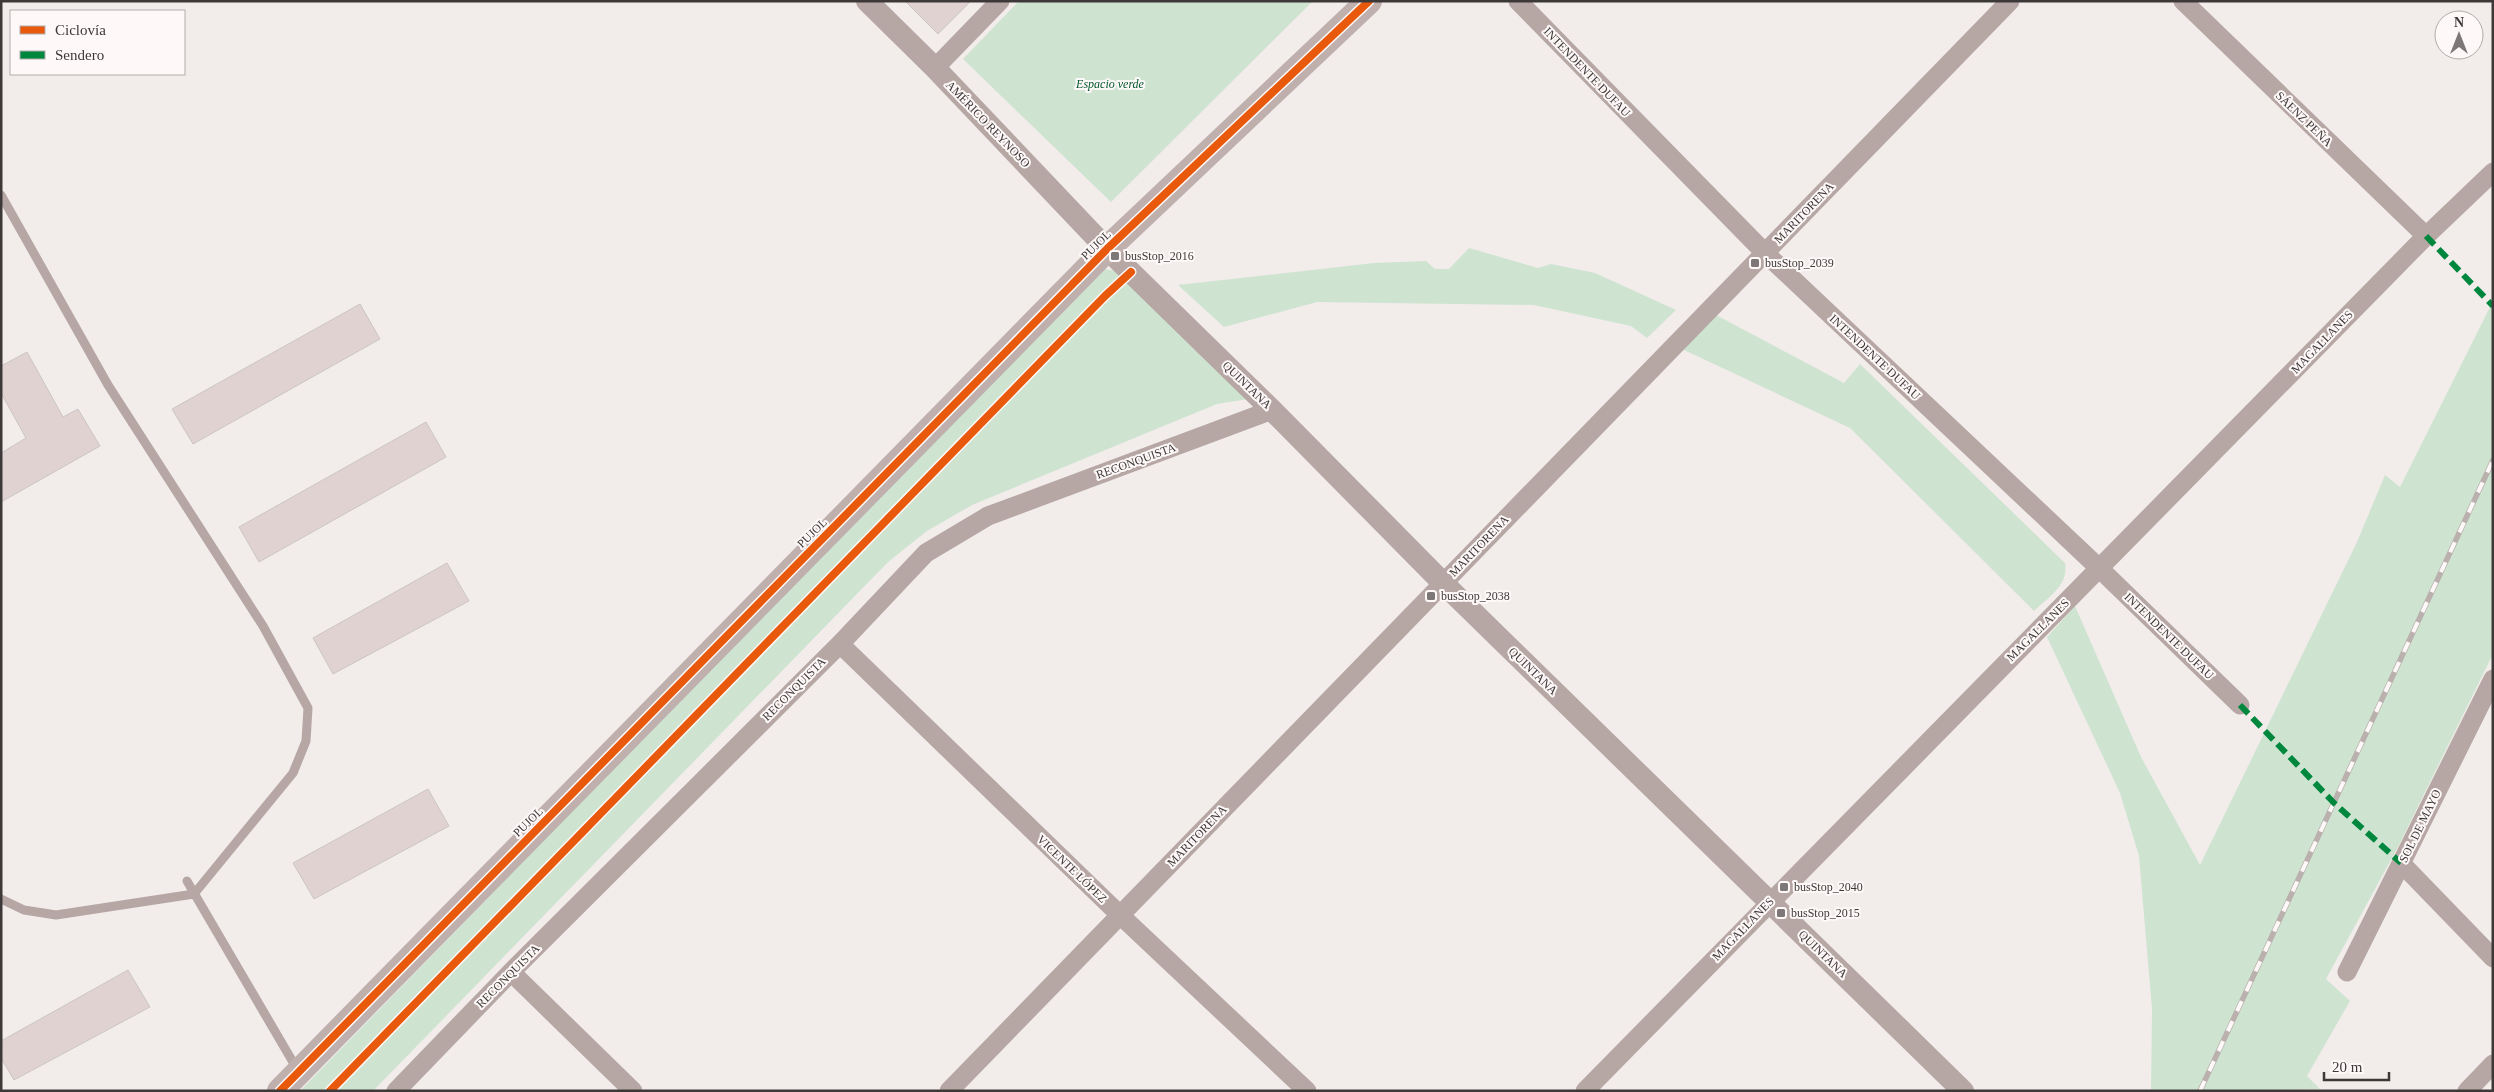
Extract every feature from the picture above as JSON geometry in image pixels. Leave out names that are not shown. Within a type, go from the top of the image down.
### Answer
[{"type":"main road","name":"PUJOL","points":[[280,1091],[1107,249],[1369,1]]},
{"type":"street","name":"AMÉRICO REYNOSO","points":[[867,1],[935,68],[1107,249]]},
{"type":"street","points":[[935,68],[1000,1]]},
{"type":"street","name":"INTENDENTE DUFAU","points":[[1518,1],[1765,253],[2099,568],[2240,705]]},
{"type":"street","name":"MARITORENA","points":[[949,1091],[2010,1]]},
{"type":"street","name":"SÁENZ PEÑA","points":[[2183,1],[2426,236]]},
{"type":"street","name":"MAGALLANES","points":[[1585,1091],[2426,236],[2493,172]]},
{"type":"street","name":"QUINTANA","points":[[1107,249],[1272,410],[1443,583],[1963,1091]]},
{"type":"street","name":"RECONQUISTA","points":[[396,1091],[512,972],[840,644],[926,553],[988,516],[1272,410]]},
{"type":"street","name":"VICENTE LÓPEZ","points":[[840,644],[1120,915],[1307,1091]]},
{"type":"street","name":"SOL DE MAYO","points":[[2347,972],[2493,679]]},
{"type":"street","points":[[2401,864],[2493,958]]},
{"type":"street","points":[[512,972],[633,1091]]},
{"type":"street","points":[[2467,1091],[2493,1064]]},
{"type":"lane","points":[[1,195],[108,385],[263,626],[308,708],[306,741],[293,773],[194,894],[56,915],[24,910],[1,899]]},
{"type":"lane","points":[[186,881],[299,1071]]},
{"type":"green space","name":"Espacio verde","points":[[1019,1],[1313,1],[1111,202],[963,59]]},
{"type":"green space","points":[[1469,248],[1538,268],[1551,264],[1595,273],[1676,310],[1647,338],[1631,326],[1534,305],[1317,302],[1224,327],[1178,285],[1374,263],[1426,261],[1435,269],[1449,269]]},
{"type":"green space","points":[[1104,269],[1119,271],[1248,399],[1217,404],[972,505],[927,531],[888,562],[373,1091],[300,1091],[1094,275]]},
{"type":"green space","points":[[2493,301],[2493,654],[2399,845],[2326,979],[2350,1001],[2307,1076],[2320,1089],[2151,1091],[2152,1009],[2139,856],[2120,793],[2047,637],[2075,606],[2141,757],[2200,865],[2357,542],[2385,475],[2400,487]]},
{"type":"green space","points":[[1716,315],[1844,383],[1860,364],[2065,563],[2064,578],[2057,590],[2034,611],[1850,428],[1682,349]]},
{"type":"building","points":[[905,1],[971,1],[938,34]]},
{"type":"building","points":[[360,304],[380,339],[193,444],[172,409]]},
{"type":"building","points":[[27,352],[63,417],[78,409],[100,446],[1,502],[1,453],[26,438],[1,393],[1,366]]},
{"type":"building","points":[[426,422],[446,457],[259,562],[239,527]]},
{"type":"building","points":[[447,563],[469,601],[333,674],[313,638]]},
{"type":"building","points":[[428,789],[449,826],[314,899],[293,863]]},
{"type":"building","points":[[128,970],[150,1007],[14,1080],[1,1058],[1,1041]]},
{"type":"railway","points":[[2200,1091],[2493,460]]},
{"type":"marked path","points":[[2426,236],[2493,306]]},
{"type":"marked path","points":[[2240,705],[2334,803],[2401,863]]},
{"type":"cycle path","points":[[280,1091],[1107,249],[1369,1]]},
{"type":"cycle path","points":[[330,1091],[1105,296],[1131,272]]},
{"type":"place","name":"busStop_2016","points":[[1115,256]]},
{"type":"place","name":"busStop_2039","points":[[1755,263]]},
{"type":"place","name":"busStop_2038","points":[[1431,596]]},
{"type":"place","name":"busStop_2040","points":[[1784,887]]},
{"type":"place","name":"busStop_2015","points":[[1781,913]]}]
